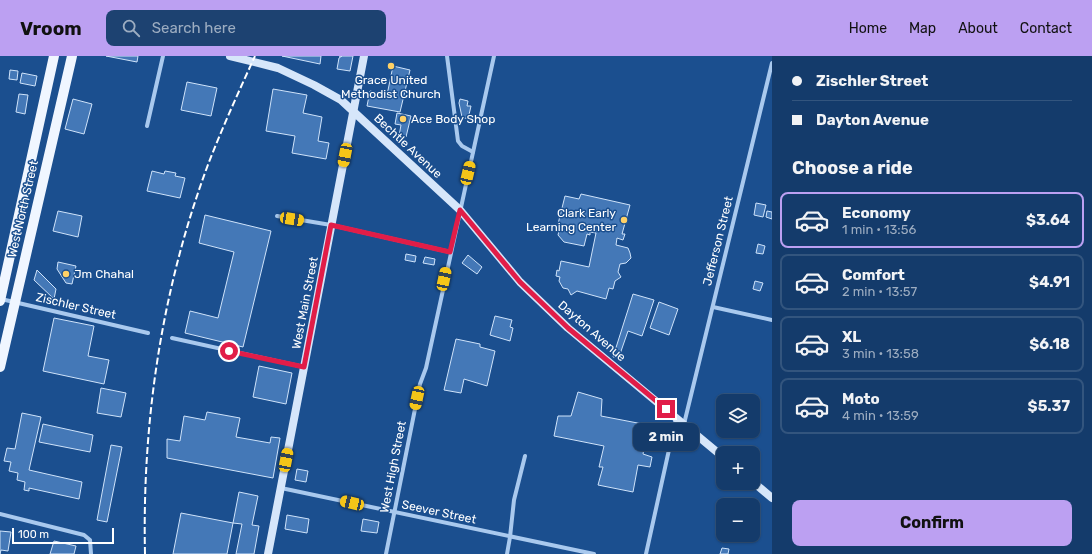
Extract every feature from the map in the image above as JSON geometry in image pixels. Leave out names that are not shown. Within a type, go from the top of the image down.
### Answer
[{"type":"main road","name":"West North Street","points":[[0,299],[54,56]]},
{"type":"main road","name":"West North Street","points":[[0,367],[72,56]]},
{"type":"main road","name":"Bechtle Avenue","points":[[230,56],[278,68],[314,84],[341,100],[460,210]]},
{"type":"main road","name":"West Main Street","points":[[268,554],[364,56]]},
{"type":"main road","name":"Dayton Avenue","points":[[460,210],[520,282],[568,328],[716,451]]},
{"type":"main road","points":[[760,488],[772,498]]},
{"type":"street","points":[[147,126],[163,56]]},
{"type":"street","points":[[447,56],[458,142],[473,152]]},
{"type":"street","name":"West High Street","points":[[386,554],[420,384],[426,368],[450,252],[494,56]]},
{"type":"street","name":"Jefferson Street","points":[[684,424],[772,63]]},
{"type":"street","points":[[277,216],[331,225],[450,252]]},
{"type":"street","name":"Zischler Street","points":[[0,299],[148,333]]},
{"type":"street","points":[[713,308],[772,320]]},
{"type":"street","points":[[172,338],[304,367]]},
{"type":"street","points":[[646,554],[676,418]]},
{"type":"street","points":[[507,554],[514,500],[525,456]]},
{"type":"street","name":"Seever Street","points":[[281,488],[594,554]]},
{"type":"street","points":[[0,514],[84,536],[90,540],[91,554]]},
{"type":"building","points":[[106,56],[138,56],[137,62]]},
{"type":"building","points":[[282,56],[321,56],[320,64]]},
{"type":"building","points":[[342,56],[353,56],[350,71],[337,69],[339,58]]},
{"type":"building","points":[[393,66],[410,70],[400,112],[367,106],[370,91],[387,95]]},
{"type":"building","points":[[10,70],[18,71],[17,80],[9,79]]},
{"type":"building","points":[[22,73],[37,76],[35,86],[20,83]]},
{"type":"building","points":[[187,82],[217,88],[211,116],[181,110]]},
{"type":"building","points":[[273,89],[307,95],[303,113],[322,117],[318,141],[329,143],[326,159],[292,153],[295,136],[266,131]]},
{"type":"building","points":[[19,94],[28,95],[25,114],[16,112]]},
{"type":"building","points":[[73,99],[92,104],[84,134],[65,129]]},
{"type":"building","points":[[460,99],[468,101],[467,106],[471,106],[468,119],[462,117],[459,103]]},
{"type":"building","points":[[397,113],[411,116],[406,137],[399,136],[401,125],[395,124]]},
{"type":"building","points":[[152,171],[164,174],[165,171],[176,173],[175,176],[185,178],[180,198],[147,191]]},
{"type":"building","points":[[581,194],[630,205],[622,234],[625,234],[623,240],[617,238],[616,245],[628,248],[631,258],[626,263],[620,264],[618,272],[621,277],[615,281],[613,289],[609,288],[606,299],[577,291],[571,295],[568,289],[563,288],[559,281],[560,277],[556,276],[557,270],[559,271],[561,261],[589,267],[596,233],[590,232],[590,235],[587,234],[584,246],[564,242],[558,235],[562,225],[558,224],[565,196],[579,199]]},
{"type":"building","points":[[756,203],[766,205],[763,217],[754,215]]},
{"type":"building","points":[[58,211],[82,216],[78,237],[53,231]]},
{"type":"building","points":[[767,211],[772,212],[772,219],[766,217]]},
{"type":"building","points":[[205,215],[271,231],[243,347],[185,333],[190,311],[218,318],[234,252],[199,243]]},
{"type":"building","points":[[758,244],[765,246],[763,254],[756,253]]},
{"type":"building","points":[[406,254],[416,256],[415,262],[405,260]]},
{"type":"building","points":[[468,255],[482,267],[477,274],[462,263]]},
{"type":"building","points":[[425,257],[435,259],[434,265],[423,263]]},
{"type":"building","points":[[58,262],[76,266],[72,284],[66,283],[57,269]]},
{"type":"building","points":[[37,270],[56,289],[54,299],[34,280]]},
{"type":"building","points":[[755,281],[763,283],[760,291],[753,289]]},
{"type":"building","points":[[633,294],[654,300],[642,336],[628,331],[619,357],[613,357]]},
{"type":"building","points":[[659,302],[678,309],[669,335],[650,328]]},
{"type":"building","points":[[495,316],[512,320],[510,327],[513,328],[510,341],[490,335]]},
{"type":"building","points":[[54,318],[94,326],[88,356],[109,360],[104,384],[43,371]]},
{"type":"building","points":[[456,339],[480,344],[480,347],[495,351],[487,386],[464,379],[461,393],[444,390]]},
{"type":"building","points":[[259,366],[292,373],[286,404],[253,397]]},
{"type":"building","points":[[101,388],[126,393],[121,417],[97,413]]},
{"type":"building","points":[[578,392],[602,399],[601,416],[648,425],[643,454],[652,457],[650,467],[638,465],[633,492],[598,485],[603,467],[599,467],[604,446],[554,436],[558,416],[571,416]]},
{"type":"building","points":[[207,412],[240,418],[236,437],[270,443],[271,437],[280,438],[273,478],[167,458],[167,439],[180,441],[184,416],[205,420]]},
{"type":"building","points":[[22,413],[41,417],[29,470],[82,482],[79,499],[29,488],[29,491],[24,490],[25,482],[17,480],[18,473],[9,471],[11,462],[4,461],[7,448],[15,449]]},
{"type":"building","points":[[43,424],[93,435],[90,452],[39,442]]},
{"type":"building","points":[[111,445],[122,447],[107,522],[97,520]]},
{"type":"building","points":[[297,469],[308,471],[306,482],[295,480]]},
{"type":"building","points":[[239,492],[258,496],[252,525],[259,526],[254,554],[236,554],[242,524],[233,523]]},
{"type":"building","points":[[181,513],[233,523],[227,554],[173,554]]},
{"type":"building","points":[[287,515],[309,519],[307,533],[285,529]]},
{"type":"building","points":[[363,519],[379,522],[377,533],[361,531]]},
{"type":"building","points":[[0,531],[11,532],[8,551],[1,550],[0,554]]},
{"type":"building","points":[[54,541],[76,546],[74,554],[50,554]]},
{"type":"building","points":[[722,548],[729,549],[728,554],[720,554]]},
{"type":"railway","points":[[145,554],[147,454],[158,355],[167,306],[179,257],[209,162],[225,122],[255,56]]},
{"type":"place","name":"Grace United Methodist Church","points":[[391,66]]},
{"type":"place","name":"Ace Body Shop","points":[[403,119]]},
{"type":"place","name":"Clark Early Learning Center","points":[[624,220]]},
{"type":"place","name":"Jm Chahal","points":[[66,274]]},
{"type":"route","points":[[229,351],[304,367],[310,343],[331,225],[450,252],[460,210],[520,282],[568,328],[666,409]]}]
